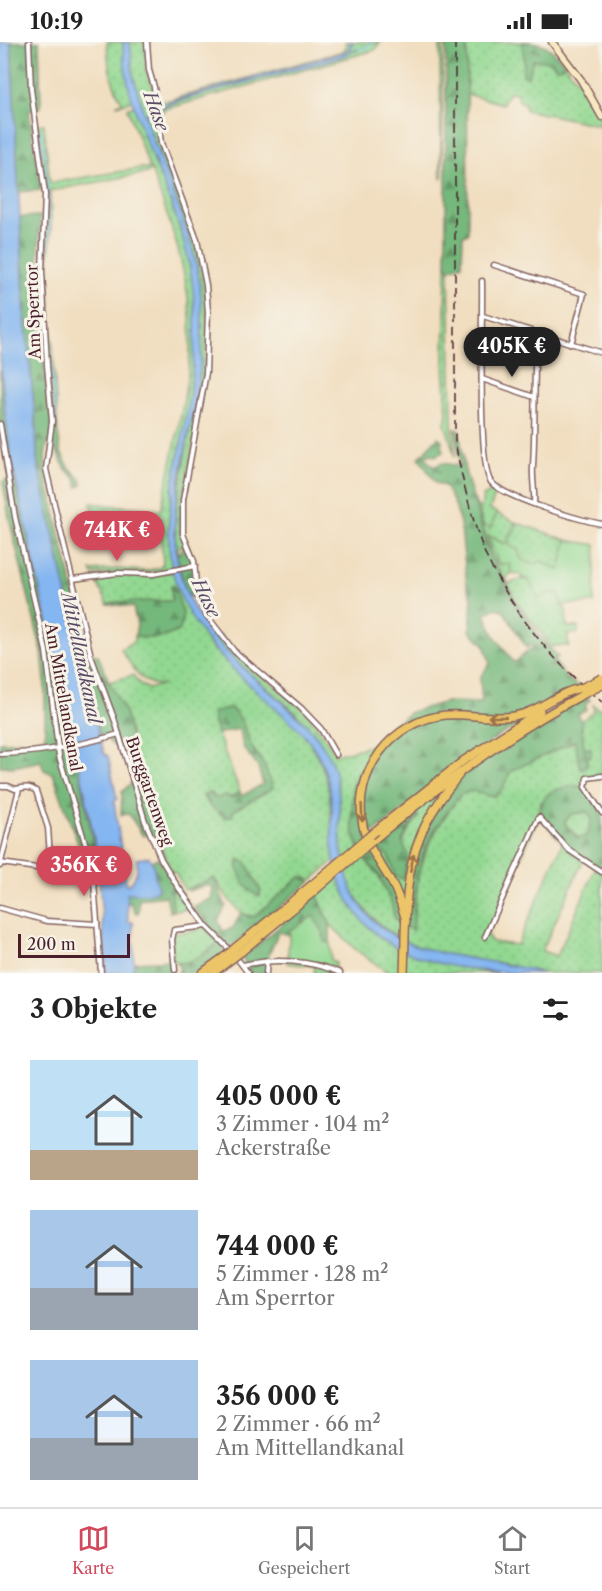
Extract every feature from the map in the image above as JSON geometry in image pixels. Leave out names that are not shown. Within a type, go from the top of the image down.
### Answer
[{"type":"highway","points":[[376,834],[464,768],[602,678]]},
{"type":"highway","points":[[406,921],[396,892],[369,844],[363,827],[361,814],[363,791],[376,756],[398,733],[426,719],[455,715],[513,717],[536,709],[571,691],[581,692],[602,685]]},
{"type":"highway","points":[[202,973],[238,950],[433,784],[486,745],[571,691]]},
{"type":"highway","points":[[404,973],[411,870],[419,837],[435,807],[464,768]]},
{"type":"highway","points":[[213,973],[230,956]]},
{"type":"main road","points":[[553,43],[581,80],[602,117]]},
{"type":"street","name":"Am Sperrtor","points":[[28,42],[32,101],[45,194],[42,270],[52,421],[46,469],[91,656],[119,734]]},
{"type":"street","points":[[147,42],[161,143],[197,240],[206,285],[208,312],[206,373],[183,500],[182,520],[183,534],[195,566],[197,596],[216,630],[234,651],[301,708],[321,729],[336,755]]},
{"type":"street","points":[[494,265],[584,294],[571,344]]},
{"type":"street","points":[[482,281],[483,423],[488,476],[493,484],[534,504],[575,518],[602,524]]},
{"type":"street","points":[[483,316],[602,353]]},
{"type":"street","points":[[534,504],[533,468],[536,444],[533,426],[536,367]]},
{"type":"street","points":[[482,379],[534,397]]},
{"type":"street","name":"Am Mittellandkanal","points":[[0,424],[15,517],[46,651],[58,747],[65,778],[93,869],[101,973]]},
{"type":"street","points":[[73,579],[118,573],[145,575],[195,566]]},
{"type":"street","name":"Burggartenweg","points":[[0,754],[26,753],[119,734],[145,821],[161,859],[206,926],[248,973]]},
{"type":"street","points":[[602,776],[587,778],[585,787],[602,813]]},
{"type":"street","points":[[0,786],[19,789],[32,788],[38,796],[48,828],[51,870]]},
{"type":"street","points":[[19,789],[0,865],[51,870],[93,869]]},
{"type":"street","points":[[485,937],[539,817],[569,850],[602,872]]},
{"type":"street","points":[[0,908],[48,921],[97,924]]},
{"type":"street","points":[[175,970],[172,940],[174,930],[206,926]]},
{"type":"street","points":[[266,973],[267,961]]},
{"type":"street","points":[[243,965],[267,961],[315,965],[340,973]]},
{"type":"green space","points":[[11,42],[39,42],[41,107],[29,111],[41,190],[18,192]]},
{"type":"green space","points":[[107,42],[145,42],[146,71],[153,87],[150,101],[154,103],[159,144],[195,240],[204,286],[207,339],[202,395],[182,503],[180,532],[184,546],[179,546],[177,556],[175,530],[177,505],[201,360],[201,302],[197,269],[188,235],[139,100],[116,105],[122,102],[110,73]]},
{"type":"green space","points":[[345,42],[380,42],[375,50],[166,109],[158,114],[158,103],[343,51],[346,47]]},
{"type":"green space","points":[[440,42],[443,42],[441,178]]},
{"type":"green space","points":[[446,42],[467,42],[468,234],[463,235],[462,264],[449,270],[446,263]]},
{"type":"green space","points":[[467,42],[525,42],[522,44],[530,72],[532,60],[550,61],[563,67],[564,63],[594,104],[602,132],[599,125],[525,110],[525,105],[516,93],[509,92],[503,104],[466,94]]},
{"type":"green space","points":[[525,42],[538,43],[547,47],[564,63],[563,67],[557,68],[550,61],[533,60],[528,77],[523,76],[522,44]]},
{"type":"green space","points":[[134,106],[172,208],[191,270],[196,324],[193,383],[172,488],[169,541],[172,568],[143,573],[93,574],[91,571],[117,569],[146,571],[161,567],[163,563],[161,514],[107,510],[95,513],[90,503],[161,510],[188,371],[191,328],[189,305],[181,259],[151,170],[147,173],[50,191],[51,232],[48,268],[58,433],[53,420],[45,314],[47,194],[38,130],[39,125],[44,124],[50,183],[142,168],[150,169],[127,108]]},
{"type":"green space","points":[[40,216],[38,289],[48,406],[58,433],[61,452],[69,467],[81,479],[82,485],[78,487],[76,479],[65,468],[53,444],[48,442],[45,454],[46,475],[89,654],[98,655],[125,712],[143,791],[161,853],[152,834],[143,836],[129,814],[121,815],[122,792],[135,779],[126,750],[114,746],[106,736],[100,737],[88,690],[92,688],[88,671],[84,672],[37,460],[36,424],[27,347],[20,217]]},
{"type":"green space","points":[[446,263],[449,270],[452,425],[455,457],[445,423],[447,414],[444,363]]},
{"type":"green space","points":[[0,356],[14,476],[72,729],[98,868],[83,869],[84,860],[53,774],[44,770],[41,761],[13,767],[0,766],[0,742],[31,741],[45,737],[45,681],[42,652],[10,522],[3,482],[9,477],[0,424]]},
{"type":"green space","points":[[455,429],[459,430],[465,471],[490,556],[516,603],[538,635],[558,657],[554,660],[565,677],[581,688],[552,700],[554,703],[494,739],[367,838],[408,907],[419,837],[464,768],[584,694],[590,700],[586,703],[586,710],[578,714],[584,748],[591,748],[591,757],[587,757],[587,765],[580,769],[575,741],[511,771],[501,791],[495,796],[473,791],[461,794],[438,825],[425,850],[418,877],[413,930],[404,927],[395,919],[391,902],[379,875],[362,855],[352,823],[353,783],[375,742],[411,712],[446,702],[482,703],[480,678],[490,663],[484,644],[470,631],[472,597],[467,586],[461,527],[455,505],[445,486],[436,483],[419,458],[438,437],[442,440],[443,452],[435,456],[430,454],[425,458],[434,467],[441,463],[460,466]],"holes":[[[496,608],[503,610],[527,648],[531,644],[533,647],[514,663],[494,635],[485,614]]]},
{"type":"green space","points":[[497,489],[490,509],[497,513],[490,528],[483,525],[480,514],[483,496]]},
{"type":"green space","points":[[474,499],[477,506],[481,508],[480,514],[490,528],[497,513],[515,522],[505,544],[489,536],[498,562],[510,564],[511,573],[506,579],[509,584],[518,580],[531,581],[545,590],[560,593],[561,605],[564,605],[566,609],[567,627],[578,627],[578,633],[567,635],[569,646],[551,646],[517,602],[492,556]]},
{"type":"green space","points":[[515,522],[518,523],[508,545],[518,550],[521,559],[533,565],[541,561],[560,570],[567,540],[596,545],[594,603],[561,605],[560,593],[549,593],[538,598],[528,579],[522,578],[520,574],[511,573],[510,564],[498,562],[488,536],[505,544]]},
{"type":"green space","points":[[518,523],[567,540],[560,570],[541,561],[533,565],[521,559],[508,545]]},
{"type":"green space","points":[[187,544],[194,561],[197,595],[189,596],[177,556]]},
{"type":"green space","points":[[173,571],[182,599],[210,646],[302,732],[321,764],[326,779],[331,809],[334,861],[311,881],[300,877],[255,916],[248,916],[236,908],[214,878],[185,890],[175,872],[171,873],[143,791],[125,712],[109,682],[133,675],[140,684],[148,689],[164,684],[156,685],[143,679],[121,649],[134,641],[135,636],[146,638],[178,600],[176,591],[172,601],[108,604],[94,577],[118,575],[150,577]],"holes":[[[242,721],[251,746],[263,763],[273,788],[232,811],[232,816],[225,817],[210,806],[203,796],[211,793],[212,796],[223,799],[240,792],[214,724]]]},
{"type":"green space","points":[[174,585],[183,614],[180,630],[163,637],[135,636],[137,625],[133,607],[108,604],[172,601],[171,586]]},
{"type":"green space","points":[[220,635],[238,655],[305,712],[336,755],[370,746],[375,742],[353,783],[352,823],[362,855],[378,875],[392,902],[394,913],[416,898],[421,868],[430,843],[443,819],[461,794],[473,791],[495,796],[501,791],[511,771],[575,741],[580,768],[587,765],[587,757],[591,748],[584,749],[581,721],[594,711],[593,705],[602,711],[602,776],[587,778],[585,787],[573,786],[541,802],[539,817],[487,935],[492,942],[517,945],[562,844],[583,861],[542,951],[557,956],[595,869],[602,872],[602,973],[543,973],[441,953],[405,941],[389,932],[374,919],[357,898],[346,876],[341,845],[337,782],[326,751],[316,736],[289,707],[242,667],[214,639]]},
{"type":"green space","points":[[231,708],[242,721],[251,746],[263,763],[273,788],[233,811],[233,816],[225,817],[210,806],[203,796],[206,793],[212,793],[212,796],[217,798],[226,795],[231,798],[240,792],[242,796],[263,784],[258,767],[243,747],[238,729],[217,734],[212,713]]},
{"type":"green space","points":[[464,768],[424,827],[406,921],[371,842]],"holes":[[[419,817],[402,845],[395,877],[389,857],[378,847]]]},
{"type":"green space","points":[[565,787],[585,787],[602,813],[602,872],[569,850],[539,817],[545,797]],"holes":[[[587,812],[592,818],[587,835],[578,839],[564,823],[571,814]]]},
{"type":"green space","points":[[587,812],[592,819],[587,835],[579,839],[564,823],[571,814]]},
{"type":"green space","points":[[417,814],[419,816],[410,826],[402,841],[408,855],[404,879],[395,877],[389,857],[378,848]]},
{"type":"green space","points":[[158,858],[191,907],[180,900],[172,886],[173,911],[170,912],[166,896],[139,899],[139,912],[136,913],[131,903],[127,903],[127,893],[157,891],[152,861]]},
{"type":"green space","points":[[238,859],[246,862],[260,889],[260,896],[251,891],[243,881],[238,870]]},
{"type":"green space","points":[[300,877],[311,881],[231,947],[205,922],[194,907],[211,899],[213,887],[206,885],[189,891],[187,889],[214,878],[226,906],[218,920],[223,931],[233,928],[241,913],[249,917],[255,916]]},
{"type":"green space","points":[[338,877],[350,903],[365,923],[382,938],[401,950],[445,964],[497,973],[389,973],[356,950],[330,924],[317,895]]},
{"type":"green space","points":[[171,885],[180,900],[191,907],[205,928],[220,942],[194,960],[182,964],[173,960],[172,935],[199,930],[200,925],[191,909],[173,911]]},
{"type":"green space","points":[[317,895],[330,924],[330,943],[278,932],[268,958],[266,973],[250,973],[242,958]]},
{"type":"green space","points":[[313,916],[323,932],[324,942],[330,943],[331,960],[336,963],[334,973],[314,973],[315,966],[287,963],[290,931]]},
{"type":"green space","points":[[220,942],[227,950],[196,973],[178,973],[180,968],[177,963],[194,959]]},
{"type":"green space","points":[[173,960],[170,973],[130,973],[135,962]]},
{"type":"water","points":[[0,42],[11,42],[25,316],[36,424],[37,460],[85,677],[104,754],[108,756],[117,799],[114,801],[126,883],[128,885],[131,883],[135,877],[137,859],[149,857],[153,864],[158,889],[147,894],[127,893],[128,922],[133,922],[134,967],[130,973],[106,973],[98,860],[11,460],[0,356]]},
{"type":"water","points":[[123,42],[130,42],[133,75],[144,114],[172,101],[345,52],[349,49],[350,42],[353,42],[350,52],[358,49],[340,57],[179,101],[145,117],[187,230],[197,268],[201,302],[201,359],[177,498],[176,553],[182,580],[190,599],[199,617],[211,633],[237,662],[307,726],[319,739],[328,754],[339,792],[342,853],[352,889],[368,916],[391,934],[417,946],[543,973],[472,969],[438,963],[406,952],[379,936],[357,914],[341,884],[332,845],[330,793],[324,768],[317,752],[298,728],[221,656],[193,620],[182,600],[174,578],[170,555],[169,522],[193,368],[195,311],[185,245],[132,100],[125,71]]},
{"type":"waterway","points":[[359,49],[373,42]]},
{"type":"waterway","points":[[41,129],[47,180],[49,232],[46,270],[56,422]]},
{"type":"railway","points":[[455,42],[455,442],[461,470],[481,543],[492,569],[509,598],[532,631],[558,661],[602,702]]},
{"type":"water label","name":"Hase","points":[[156,111]]},
{"type":"water label","name":"Hase","points":[[206,598]]},
{"type":"water label","name":"Mittellandkanal","points":[[81,658]]}]
